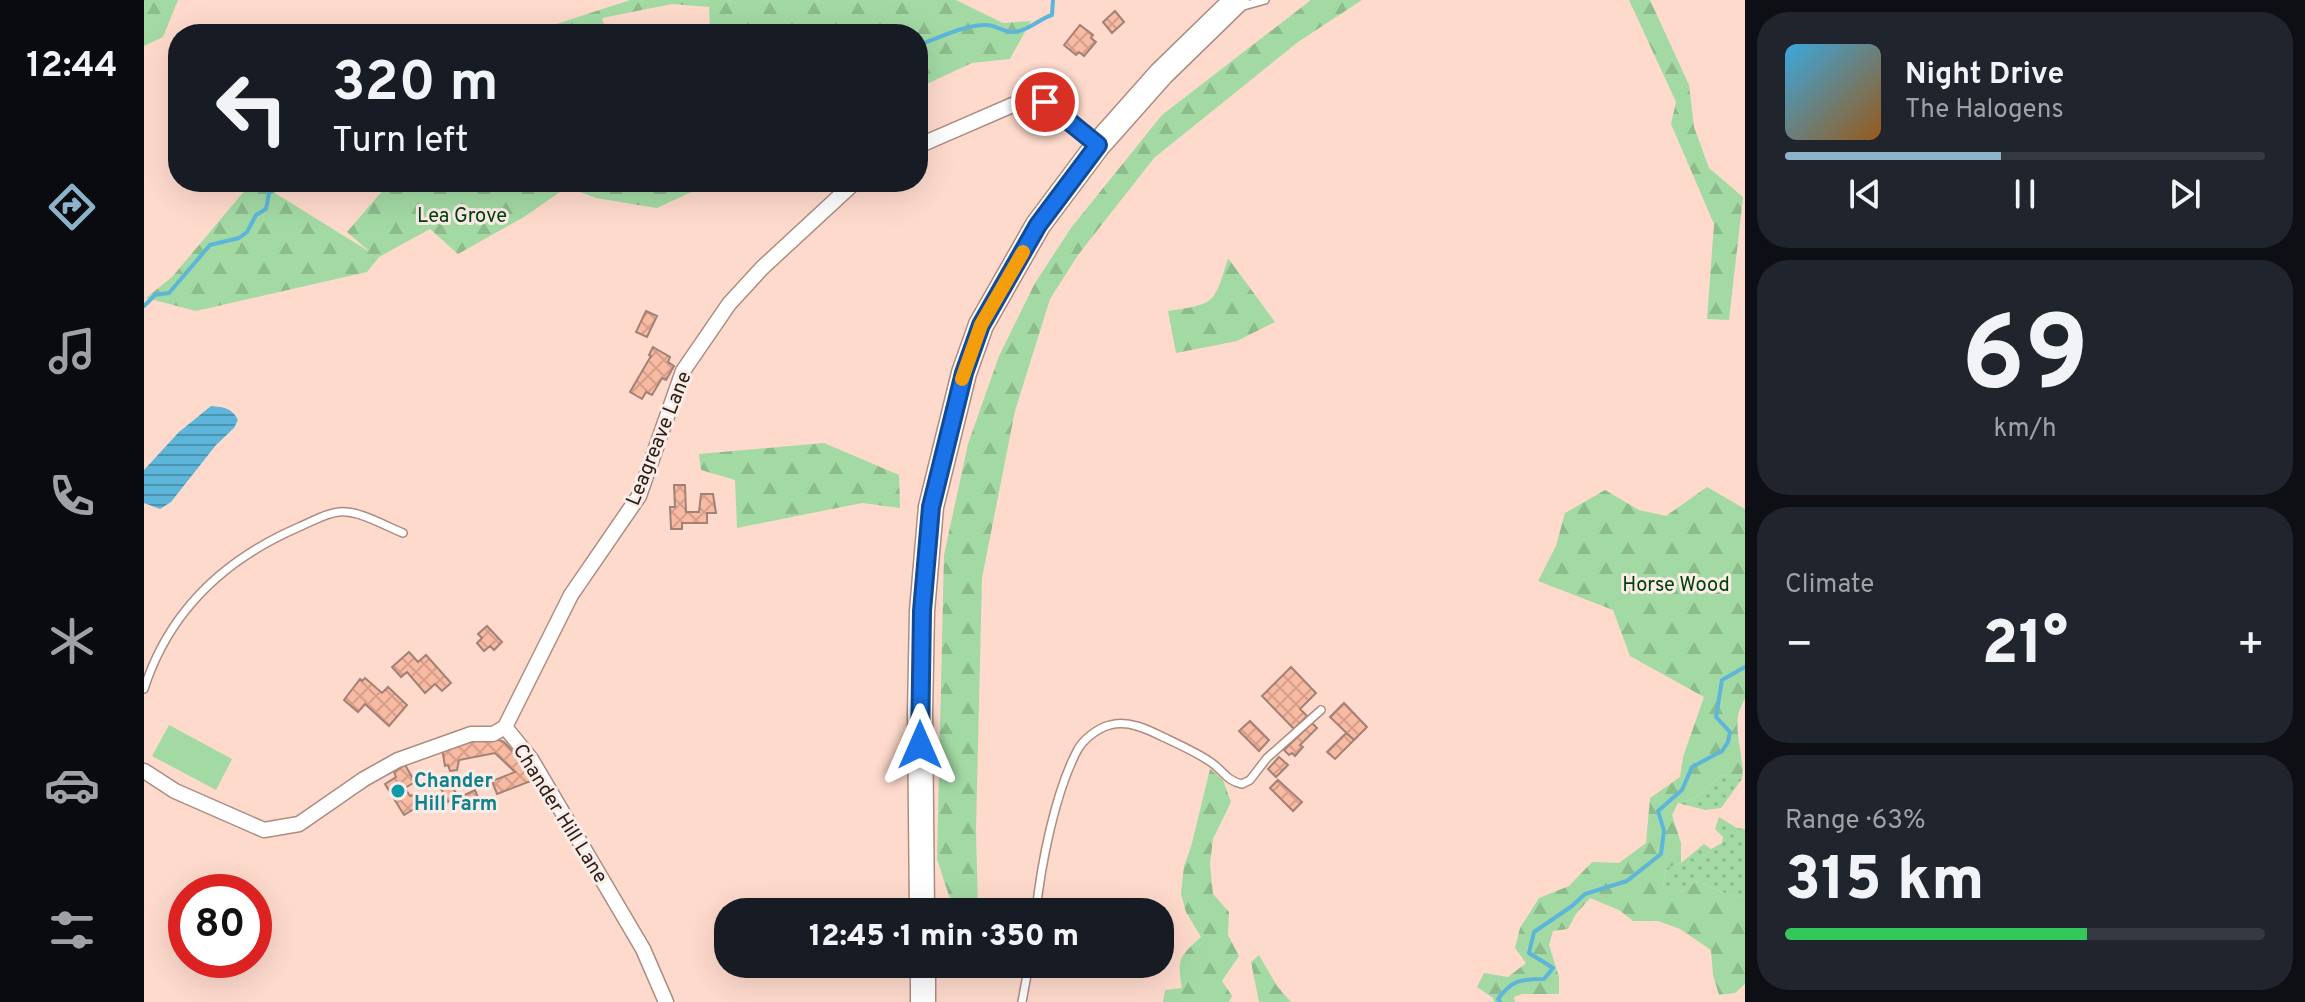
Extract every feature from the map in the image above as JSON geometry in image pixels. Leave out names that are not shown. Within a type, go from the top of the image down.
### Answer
[{"type":"highway","points":[[922,898],[922,611],[931,507],[964,373],[981,325],[1038,225],[1098,145],[1161,74],[1231,5]]},
{"type":"highway","points":[[923,978],[923,1002]]},
{"type":"street","points":[[928,142],[1031,97],[1045,102],[1098,145]]},
{"type":"street","name":"Leagreave Lane","points":[[505,727],[571,595],[639,496],[683,371],[729,304],[762,268],[844,192]]},
{"type":"street","name":"Chander Hill Lane","points":[[144,771],[185,796],[264,830],[299,824],[364,779],[398,760],[471,734],[493,734],[505,727],[531,759],[619,908],[643,949],[666,1002]]},
{"type":"lane","points":[[1231,5],[1265,0]]},
{"type":"lane","points":[[144,689],[158,653],[176,620],[197,594],[264,543],[340,511],[403,533]]},
{"type":"lane","points":[[1038,898],[1045,849],[1067,776],[1078,748],[1097,730],[1126,723],[1161,735],[1213,764],[1228,780],[1237,784],[1253,777],[1267,758],[1321,710]]},
{"type":"lane","points":[[1022,1002],[1026,978]]},
{"type":"green space","points":[[144,0],[178,0],[163,37],[144,46]]},
{"type":"green space","points":[[630,0],[956,0],[1003,23],[1031,21],[1010,59],[972,63],[928,83],[928,24],[710,24],[709,7],[672,4],[602,18],[604,24],[557,24]]},
{"type":"green space","points":[[1311,0],[1362,0],[1298,42],[1154,158],[1078,255],[1050,299],[1015,411],[982,578],[976,830],[978,898],[950,898],[937,859],[944,555],[968,444],[999,356],[1035,283],[1071,228],[1162,115]]},
{"type":"green space","points":[[1629,0],[1650,0],[1689,85],[1694,127],[1709,168],[1743,197],[1729,320],[1707,319],[1714,224],[1671,124],[1676,102]]},
{"type":"green space","name":"Lea Grove","points":[[244,192],[273,192],[370,252],[347,232],[381,192],[560,192],[524,217],[458,254],[430,229],[379,257],[367,272],[196,311],[146,298],[172,277]]},
{"type":"green space","points":[[580,192],[691,192],[657,208],[596,198]]},
{"type":"green space","points":[[1228,258],[1275,322],[1237,341],[1176,353],[1168,311],[1196,306],[1211,299]]},
{"type":"green space","points":[[824,443],[899,475],[900,508],[862,503],[737,528],[735,480],[701,470],[699,454]]},
{"type":"green space","name":"Horse Wood","points":[[1707,487],[1745,509],[1745,698],[1737,724],[1742,779],[1721,775],[1695,798],[1678,803],[1672,815],[1681,843],[1681,863],[1666,868],[1663,886],[1683,891],[1696,881],[1745,898],[1745,984],[1735,993],[1719,995],[1713,975],[1711,950],[1680,929],[1658,921],[1633,921],[1619,910],[1590,898],[1568,929],[1553,931],[1549,945],[1559,977],[1559,994],[1522,994],[1514,997],[1515,1002],[1494,1002],[1477,987],[1484,973],[1508,977],[1526,963],[1515,948],[1520,928],[1539,898],[1569,886],[1592,862],[1619,863],[1646,843],[1650,798],[1680,777],[1683,757],[1704,697],[1630,656],[1613,610],[1538,581],[1556,546],[1565,513],[1605,490],[1639,510],[1666,516]]},
{"type":"green space","points":[[169,725],[232,759],[216,790],[152,756]]},
{"type":"green space","points":[[1210,769],[1223,780],[1231,802],[1213,839],[1210,864],[1213,894],[1229,912],[1228,935],[1239,956],[1222,981],[1232,996],[1229,1002],[1163,1002],[1165,990],[1182,988],[1181,959],[1201,937],[1186,912],[1181,894],[1184,866]]},
{"type":"green space","points":[[1721,775],[1742,779],[1721,808],[1705,810],[1678,803],[1695,798]]},
{"type":"green space","points":[[1719,817],[1737,828],[1745,829],[1745,898],[1696,881],[1683,891],[1663,887],[1666,868],[1681,863],[1704,844],[1711,849],[1722,843],[1723,837],[1715,829]]},
{"type":"green space","points":[[1259,955],[1277,986],[1291,1002],[1259,1002],[1251,962]]},
{"type":"water","points":[[211,406],[233,413],[238,420],[234,428],[216,445],[171,502],[160,509],[144,503],[144,470],[179,432]]},
{"type":"building","points":[[1115,11],[1124,22],[1112,33],[1103,22]]},
{"type":"building","points":[[1080,25],[1093,35],[1091,38],[1096,42],[1084,56],[1079,52],[1076,55],[1064,45]]},
{"type":"building","points":[[646,311],[657,316],[647,337],[636,332]]},
{"type":"building","points":[[653,347],[670,357],[668,362],[674,366],[652,395],[646,392],[642,399],[630,392]]},
{"type":"building","points":[[674,485],[685,485],[686,512],[699,512],[701,494],[713,494],[716,513],[707,513],[707,523],[682,523],[682,529],[671,529],[670,507],[675,507]]},
{"type":"building","points":[[487,626],[502,642],[494,650],[490,646],[484,651],[477,643],[482,638],[478,634]]},
{"type":"building","points":[[409,652],[418,662],[426,655],[451,683],[442,691],[435,684],[425,693],[407,672],[401,677],[392,667]]},
{"type":"building","points":[[1291,667],[1316,693],[1300,709],[1307,716],[1294,729],[1262,696]]},
{"type":"building","points":[[365,678],[382,693],[388,687],[407,705],[389,726],[365,704],[358,712],[344,700],[360,679]]},
{"type":"building","points":[[1344,703],[1367,727],[1354,740],[1330,717]]},
{"type":"building","points":[[1250,721],[1269,740],[1259,751],[1239,731]]},
{"type":"building","points":[[1312,723],[1317,728],[1300,745],[1303,747],[1295,756],[1292,753],[1289,755],[1284,750]]},
{"type":"building","points":[[1346,733],[1354,740],[1335,759],[1327,752]]},
{"type":"building","points":[[492,737],[504,742],[525,764],[531,781],[497,794],[492,781],[515,772],[495,753],[459,760],[457,770],[450,771],[448,765],[445,766],[442,748]]},
{"type":"building","points":[[1279,757],[1288,765],[1276,777],[1268,769]]},
{"type":"building","name":"Chander Hill Farm","points":[[405,765],[415,782],[405,788],[410,796],[415,794],[421,805],[404,815],[385,784],[396,777],[394,772]]},
{"type":"building","points":[[449,780],[458,797],[448,802],[439,785]]},
{"type":"building","points":[[1278,780],[1302,802],[1293,811],[1270,788]]},
{"type":"building","points":[[475,790],[479,800],[463,807],[458,798]]},
{"type":"waterway","points":[[928,41],[978,26],[989,25],[1011,32],[1021,30],[1052,15],[1053,0]]},
{"type":"waterway","points":[[144,306],[155,295],[169,293],[210,245],[239,238],[247,232],[256,215],[266,209],[271,192]]},
{"type":"waterway","points":[[1500,1002],[1498,999],[1512,984],[1544,979],[1553,968],[1529,953],[1534,932],[1585,894],[1627,881],[1661,854],[1664,831],[1658,811],[1682,790],[1692,767],[1722,751],[1728,742],[1730,732],[1716,717],[1722,680],[1745,667]]},
{"type":"slow traffic","points":[[962,379],[981,325],[1023,252]]},
{"type":"place","name":"Chander Hill Farm","points":[[398,791]]},
{"type":"route","points":[[920,745],[922,611],[931,507],[964,373],[981,325],[1038,225],[1098,145],[1045,102]]}]
